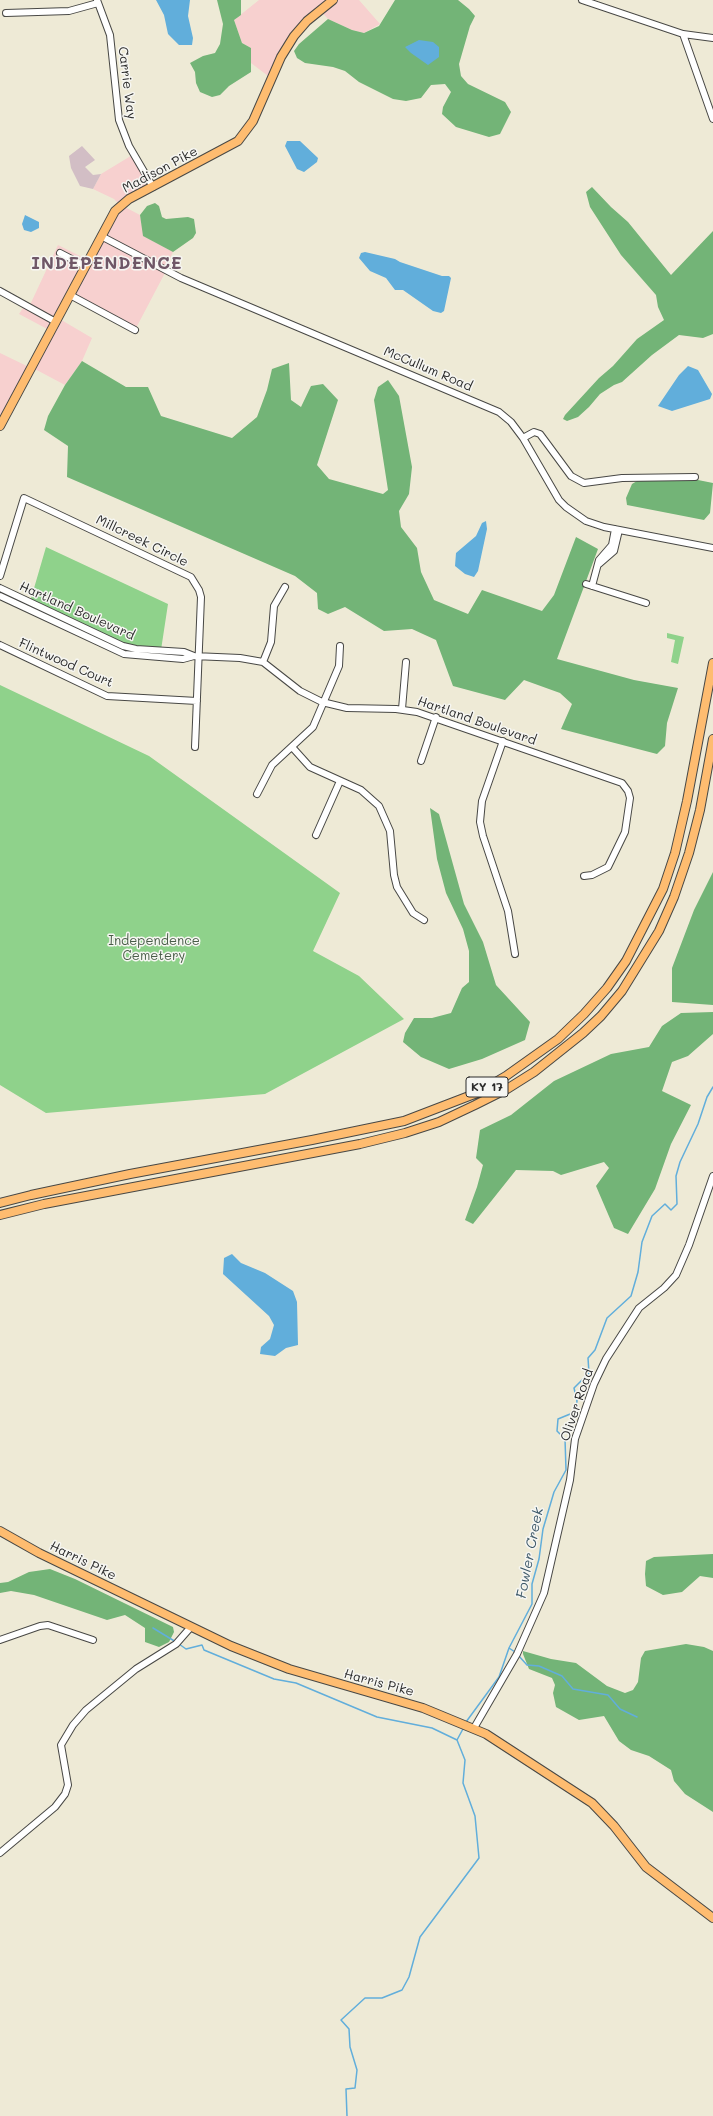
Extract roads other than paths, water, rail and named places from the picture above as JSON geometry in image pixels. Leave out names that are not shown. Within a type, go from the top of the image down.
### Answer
[{"type":"main road","name":"Madison Pike","points":[[0,426],[101,236],[120,205],[230,146],[244,135],[253,121],[281,57],[294,36],[307,21],[333,0]]},
{"type":"main road","name":"KY 17","points":[[0,1203],[130,1174],[404,1121],[476,1093],[506,1076],[558,1039],[584,1014],[611,983],[626,961],[664,889],[675,853],[685,808],[713,663]]},
{"type":"main road","name":"KY 17","points":[[0,1215],[44,1204],[360,1144],[404,1133],[439,1122],[463,1111],[507,1090],[534,1072],[583,1033],[601,1016],[622,991],[659,931],[690,853],[700,810],[713,739]]},
{"type":"main road","name":"Harris Pike","points":[[0,1531],[20,1543],[190,1628],[289,1669],[405,1702],[474,1728],[505,1745],[592,1803],[614,1826],[650,1870],[713,1918]]},
{"type":"street","points":[[582,0],[684,34],[713,38]]},
{"type":"street","name":"Carrie Way","points":[[97,1],[110,34],[119,120],[129,146],[153,187]]},
{"type":"street","points":[[6,13],[70,11],[97,1]]},
{"type":"street","points":[[684,34],[713,119]]},
{"type":"street","name":"McCullum Road","points":[[101,236],[181,278],[491,408],[511,422],[523,438],[555,493],[566,507],[586,521],[617,529],[713,548]]},
{"type":"street","points":[[60,253],[85,266]]},
{"type":"street","points":[[0,291],[56,322]]},
{"type":"street","points":[[70,295],[134,330]]},
{"type":"street","points":[[523,438],[534,432],[540,434],[571,476],[584,483],[622,478],[696,477]]},
{"type":"street","name":"Millcreek Circle","points":[[0,576],[24,498],[191,577],[200,590],[201,597],[196,656],[197,701],[195,747]]},
{"type":"street","points":[[592,586],[599,560],[612,545],[617,529]]},
{"type":"street","points":[[586,584],[646,603]]},
{"type":"street","points":[[263,662],[271,642],[274,606],[285,587]]},
{"type":"street","name":"Hartland Boulevard","points":[[0,588],[123,646],[136,649],[184,652],[196,656]]},
{"type":"street","name":"Hartland Boulevard","points":[[0,596],[124,654],[183,659],[196,656],[240,658],[263,662],[300,691],[322,702],[347,708],[402,709],[436,718],[622,783],[628,790],[630,802],[626,827],[611,862],[598,873],[584,876]]},
{"type":"street","name":"Flintwood Court","points":[[0,645],[107,696],[197,701]]},
{"type":"street","points":[[257,794],[272,765],[313,727],[322,702],[339,666],[340,646]]},
{"type":"street","points":[[402,709],[406,662]]},
{"type":"street","points":[[421,761],[436,718]]},
{"type":"street","points":[[503,741],[482,801],[480,822],[483,836],[508,911],[515,954]]},
{"type":"street","points":[[292,747],[310,767],[340,780],[369,796],[385,815],[390,831],[394,875],[397,888],[409,908],[417,916],[424,920]]},
{"type":"street","points":[[316,835],[340,780]]},
{"type":"street","name":"Oliver Road","points":[[474,1728],[517,1654],[544,1593],[570,1480],[575,1439],[594,1384],[606,1358],[639,1308],[664,1288],[676,1275],[689,1245],[713,1176]]},
{"type":"street","points":[[0,1640],[40,1626],[48,1626],[93,1640]]},
{"type":"street","points":[[0,1853],[55,1807],[65,1794],[68,1785],[61,1745],[73,1725],[86,1710],[136,1669],[176,1644],[190,1628]]},
{"type":"water","points":[[156,0],[190,0],[188,16],[193,38],[192,45],[179,45],[168,34],[164,15]]},
{"type":"water","points":[[419,40],[433,42],[439,47],[439,57],[428,65],[405,47]]},
{"type":"water","points":[[287,141],[300,141],[318,158],[317,162],[304,172],[297,169],[285,146]]},
{"type":"water","points":[[25,215],[39,222],[39,228],[31,232],[24,230],[22,224]]},
{"type":"water","points":[[365,252],[395,259],[442,276],[449,276],[451,278],[444,311],[441,313],[433,311],[403,290],[395,290],[386,278],[370,271],[359,258],[361,253]]},
{"type":"water","points":[[688,366],[698,370],[712,394],[710,399],[672,411],[658,406],[679,375]]},
{"type":"water","points":[[486,521],[487,529],[478,571],[474,577],[465,574],[455,566],[456,553],[476,536],[482,523]]},
{"type":"water","points":[[232,1254],[241,1263],[265,1273],[293,1291],[297,1302],[298,1345],[286,1348],[275,1356],[260,1354],[261,1347],[270,1339],[274,1325],[269,1316],[223,1274],[224,1258]]},
{"type":"waterway","name":"Fowler Creek","points":[[466,1722],[499,1677],[509,1648],[532,1604],[532,1584],[539,1559],[543,1529],[554,1492],[566,1470],[565,1439],[557,1431],[558,1419],[575,1412],[577,1401],[574,1388],[589,1373],[588,1358],[595,1350],[607,1318],[631,1296],[638,1272],[642,1242],[652,1216],[665,1204],[671,1210],[677,1204],[676,1176],[680,1162],[698,1124],[707,1097],[713,1087]]},
{"type":"waterway","points":[[153,1628],[176,1642]]},
{"type":"waterway","points":[[179,1644],[186,1649],[202,1645],[204,1650],[274,1679],[296,1683],[377,1717],[432,1728],[457,1740]]},
{"type":"waterway","name":"Fowler Creek","points":[[509,1648],[515,1652]]},
{"type":"waterway","points":[[518,1655],[527,1665],[539,1666],[562,1676],[573,1689],[608,1695],[620,1709],[637,1717]]},
{"type":"waterway","name":"Fowler Creek","points":[[347,2116],[346,2089],[355,2088],[357,2070],[350,2047],[349,2029],[341,2020],[365,1998],[382,1998],[402,1990],[409,1977],[420,1937],[479,1858],[475,1816],[463,1783],[465,1760],[457,1740],[464,1727]]},
{"type":"district","name":"INDEPENDENCE","points":[[107,264]]},
{"type":"park label","name":"Independence Cemetery","points":[[154,948]]}]
